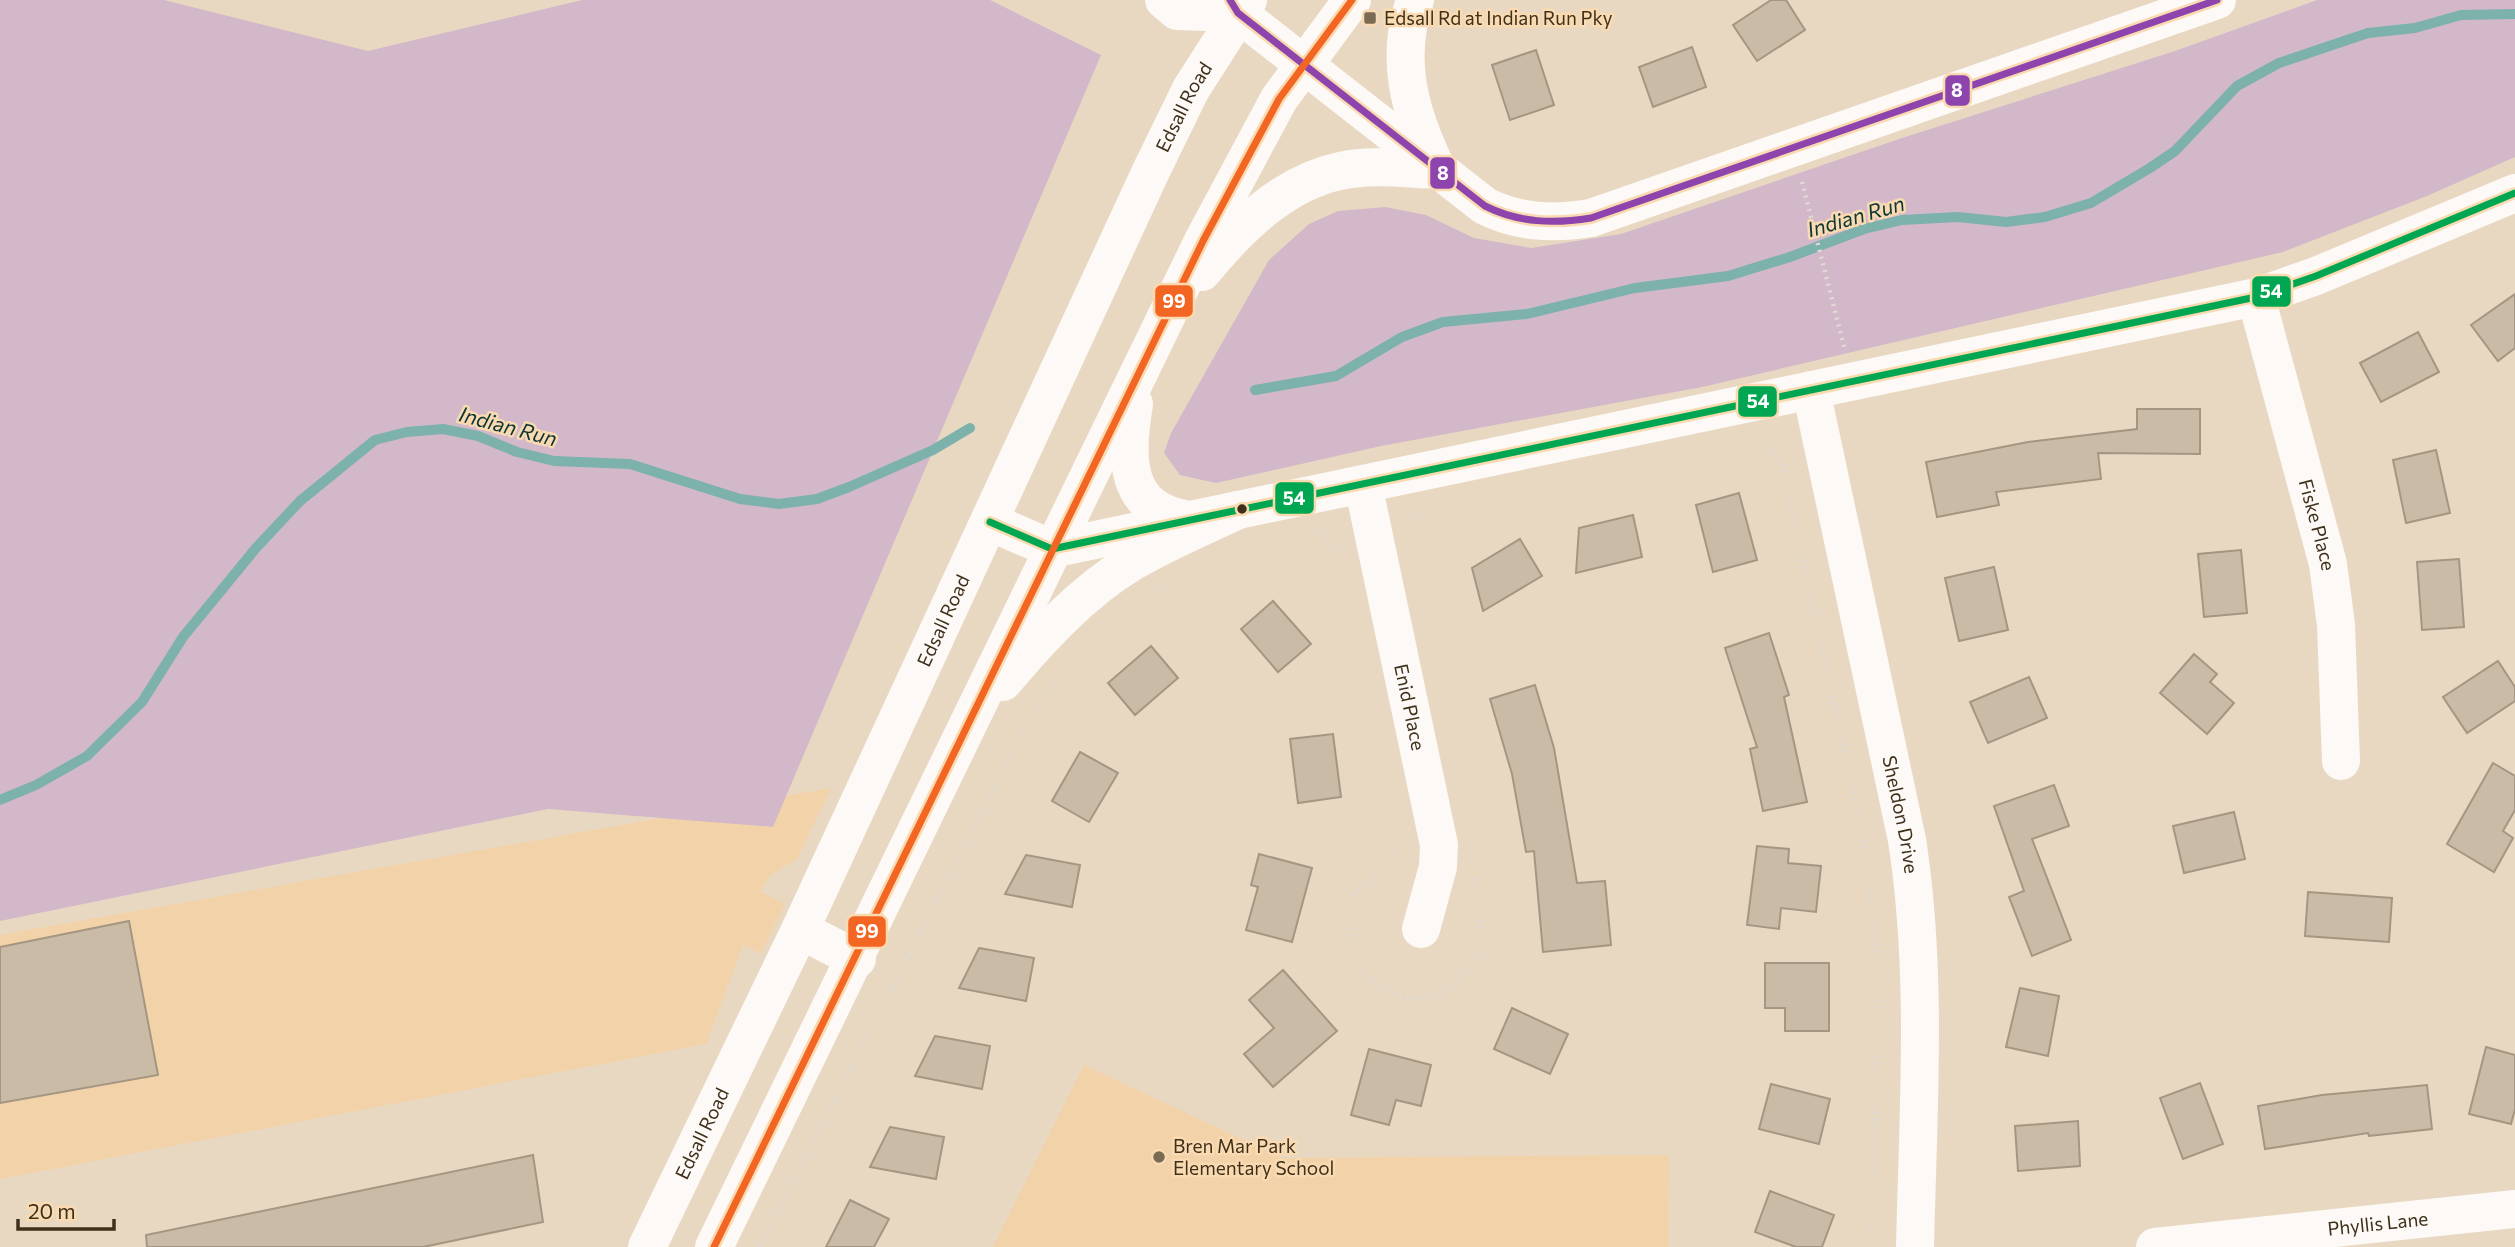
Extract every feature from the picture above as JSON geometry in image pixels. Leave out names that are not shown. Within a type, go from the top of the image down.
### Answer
[{"type":"street","points":[[1164,0],[1177,11],[1239,4],[1302,64],[1485,206],[1500,214],[1549,222],[1591,218],[2217,0]]},
{"type":"street","points":[[714,1247],[964,738],[1141,364],[1261,130],[1302,64],[1352,0]]},
{"type":"street","points":[[1415,0],[1406,32],[1406,77],[1415,124],[1438,170]]},
{"type":"street","name":"Edsall Road","points":[[647,1247],[800,930],[1191,89],[1239,4]]},
{"type":"street","points":[[1162,323],[1215,256],[1274,200],[1296,187],[1340,171],[1438,170]]},
{"type":"street","points":[[990,522],[1052,549],[2256,297],[2316,276],[2515,192]]},
{"type":"street","name":"Fiske Place","points":[[2256,297],[2328,564],[2336,625],[2341,761]]},
{"type":"street","points":[[1141,364],[1127,440],[1128,466],[1142,494],[1151,504],[1173,517],[1190,520]]},
{"type":"street","name":"Sheldon Drive","points":[[1811,390],[1905,826],[1914,887],[1921,988],[1915,1247]]},
{"type":"street","name":"Enid Place","points":[[1363,484],[1439,845],[1438,867],[1421,929]]},
{"type":"street","points":[[964,738],[1018,664],[1051,628],[1095,589],[1130,564],[1238,510]]},
{"type":"street","points":[[800,930],[857,958]]},
{"type":"street","name":"Phyllis Lane","points":[[2155,1247],[2515,1209]]},
{"type":"path","points":[[1801,178],[1837,318]]},
{"type":"shaded area","points":[[0,0],[164,0],[368,51],[582,0],[990,0],[1101,55],[773,827],[548,809],[0,921]]},
{"type":"shaded area","points":[[2317,0],[2515,0],[2515,157],[2427,196],[2283,252],[1702,387],[1381,446],[1216,483],[1180,475],[1164,453],[1171,433],[1269,260],[1309,224],[1338,211],[1385,207],[1426,215],[1474,238],[1531,248],[1621,234],[1902,138],[2175,51]]},
{"type":"shaded area","points":[[831,788],[797,859],[769,876],[761,892],[785,904],[761,953],[743,945],[706,1044],[0,1179],[0,935]]},
{"type":"shaded area","name":"Bren Mar Park Elementary School","points":[[1084,1065],[1282,1158],[1669,1155],[1668,1247],[993,1247]]},
{"type":"building","points":[[1771,0],[1786,0],[1805,30],[1757,61],[1733,25]]},
{"type":"building","points":[[1692,47],[1706,87],[1653,107],[1639,67]]},
{"type":"building","points":[[1536,50],[1554,105],[1510,120],[1492,65]]},
{"type":"building","points":[[2515,294],[2515,348],[2498,361],[2471,325]]},
{"type":"building","points":[[2418,332],[2439,372],[2381,402],[2360,363]]},
{"type":"building","points":[[2137,409],[2200,409],[2200,454],[2098,453],[2101,479],[1996,492],[1999,505],[1937,517],[1926,462],[2028,442],[2137,429]]},
{"type":"building","points":[[2436,450],[2450,513],[2406,523],[2393,460]]},
{"type":"building","points":[[1739,493],[1757,560],[1713,572],[1696,505]]},
{"type":"building","points":[[1633,515],[1642,557],[1576,573],[1579,528]]},
{"type":"building","points":[[1520,539],[1542,576],[1483,611],[1472,568]]},
{"type":"building","points":[[2241,550],[2247,613],[2204,617],[2198,554]]},
{"type":"building","points":[[2459,559],[2464,627],[2422,630],[2417,562]]},
{"type":"building","points":[[1994,567],[2008,630],[1959,641],[1945,578]]},
{"type":"building","points":[[1273,601],[1311,644],[1278,672],[1241,629]]},
{"type":"building","points":[[1769,633],[1789,695],[1784,697],[1807,802],[1763,811],[1750,749],[1757,747],[1725,648]]},
{"type":"building","points":[[1151,646],[1178,678],[1135,715],[1108,683]]},
{"type":"building","points":[[2194,654],[2217,674],[2210,682],[2234,703],[2207,734],[2160,693]]},
{"type":"building","points":[[2498,661],[2515,687],[2515,701],[2467,733],[2443,697]]},
{"type":"building","points":[[2029,677],[2047,718],[1988,743],[1970,702]]},
{"type":"building","points":[[1535,685],[1554,748],[1577,883],[1605,881],[1611,945],[1543,952],[1534,851],[1526,852],[1512,774],[1490,699]]},
{"type":"building","points":[[1333,734],[1341,797],[1298,803],[1290,739]]},
{"type":"building","points":[[1080,752],[1118,773],[1089,822],[1052,801]]},
{"type":"building","points":[[2493,763],[2515,776],[2515,810],[2503,831],[2513,838],[2494,872],[2447,844]]},
{"type":"building","points":[[2054,785],[2069,826],[2032,839],[2071,940],[2032,956],[2009,897],[2024,891],[1994,806]]},
{"type":"building","points":[[2234,812],[2245,859],[2184,873],[2173,826]]},
{"type":"building","points":[[1757,846],[1789,849],[1788,863],[1821,866],[1816,912],[1781,908],[1779,929],[1747,925]]},
{"type":"building","points":[[1259,854],[1312,868],[1292,942],[1246,930],[1258,887],[1251,885]]},
{"type":"building","points":[[1026,855],[1080,865],[1072,907],[1005,894]]},
{"type":"building","points":[[2308,892],[2392,898],[2389,942],[2305,936]]},
{"type":"building","points":[[129,921],[158,1075],[0,1103],[0,947]]},
{"type":"building","points":[[979,948],[1034,958],[1026,1001],[959,988]]},
{"type":"building","points":[[1765,963],[1829,963],[1829,1031],[1785,1031],[1785,1008],[1765,1008]]},
{"type":"building","points":[[1283,970],[1337,1031],[1273,1087],[1244,1054],[1274,1028],[1249,1000]]},
{"type":"building","points":[[2020,988],[2059,996],[2048,1056],[2006,1047]]},
{"type":"building","points":[[1512,1008],[1568,1034],[1550,1074],[1494,1049]]},
{"type":"building","points":[[935,1036],[990,1046],[982,1089],[915,1076]]},
{"type":"building","points":[[2486,1047],[2515,1055],[2515,1109],[2511,1124],[2469,1114]]},
{"type":"building","points":[[1369,1049],[1431,1065],[1421,1106],[1396,1100],[1389,1125],[1351,1115]]},
{"type":"building","points":[[2200,1083],[2223,1144],[2183,1159],[2160,1098]]},
{"type":"building","points":[[1771,1084],[1830,1099],[1819,1144],[1759,1129]]},
{"type":"building","points":[[2427,1085],[2432,1129],[2369,1136],[2368,1133],[2265,1149],[2258,1106],[2322,1095]]},
{"type":"building","points":[[2078,1121],[2080,1166],[2018,1171],[2015,1126]]},
{"type":"building","points":[[890,1127],[944,1137],[936,1179],[870,1167]]},
{"type":"building","points":[[533,1155],[543,1222],[423,1247],[147,1247],[146,1235]]},
{"type":"building","points":[[1770,1191],[1834,1215],[1822,1247],[1796,1247],[1755,1232]]},
{"type":"building","points":[[850,1200],[889,1219],[874,1247],[826,1247]]},
{"type":"waterway","name":"Indian Run","points":[[1255,390],[1336,376],[1402,337],[1443,322],[1527,314],[1635,288],[1728,276],[1790,257],[1864,229],[1902,220],[1958,217],[2006,222],[2045,217],[2091,203],[2150,168],[2175,151],[2237,86],[2279,63],[2368,33],[2415,28],[2461,15],[2515,14]]},
{"type":"waterway","name":"Indian Run","points":[[0,800],[36,785],[87,756],[142,702],[183,637],[256,548],[300,501],[375,440],[407,432],[443,429],[478,436],[517,452],[554,461],[630,464],[740,499],[779,504],[817,499],[849,487],[933,450],[970,428]]},
{"type":"transit line","name":"8","points":[[1230,0],[1238,13],[1485,206],[1511,216],[1537,221],[1591,218],[2217,0]]},
{"type":"transit line","name":"99","points":[[714,1247],[1203,241],[1279,99],[1352,0]]},
{"type":"transit line","name":"54","points":[[990,522],[1052,549],[2256,297],[2316,276],[2515,193]]},
{"type":"place","name":"Edsall Rd at Indian Run Pky","points":[[1370,18]]},
{"type":"place","name":"Bren Mar Park Elementary School","points":[[1159,1157]]}]
